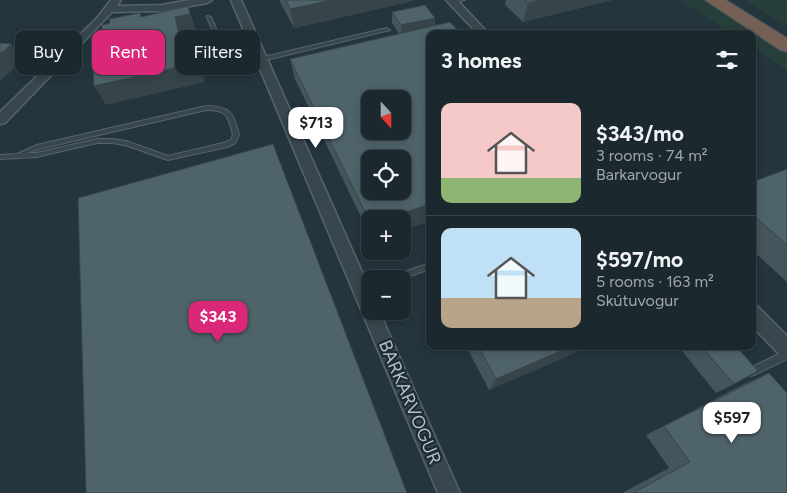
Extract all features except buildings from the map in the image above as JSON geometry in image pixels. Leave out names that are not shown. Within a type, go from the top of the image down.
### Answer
[{"type":"highway","points":[[714,0],[787,46]]},
{"type":"highway","points":[[736,0],[787,31]]},
{"type":"street","points":[[2,115],[113,4],[162,8],[208,0]]},
{"type":"street","name":"BARKARVOGUR","points":[[236,0],[361,277]]},
{"type":"street","points":[[456,1],[481,30]]},
{"type":"street","points":[[756,317],[787,349]]},
{"type":"street","name":"BARKARVOGUR","points":[[374,320],[449,493]]},
{"type":"lane","points":[[209,17],[228,61],[233,64],[262,60],[386,30]]},
{"type":"lane","points":[[0,157],[20,154],[36,155],[98,141],[112,141],[126,143],[168,158],[225,145],[233,141],[236,135],[231,114],[226,110],[206,108],[37,147],[20,154]]},
{"type":"lane","points":[[411,273],[426,267]]},
{"type":"lane","points":[[751,372],[787,354]]},
{"type":"green space","points":[[680,0],[706,0],[754,30],[726,30]]},
{"type":"green space","points":[[744,0],[787,0],[787,26]]},
{"type":"green space","points":[[756,31],[787,51],[787,70],[756,49]]}]
